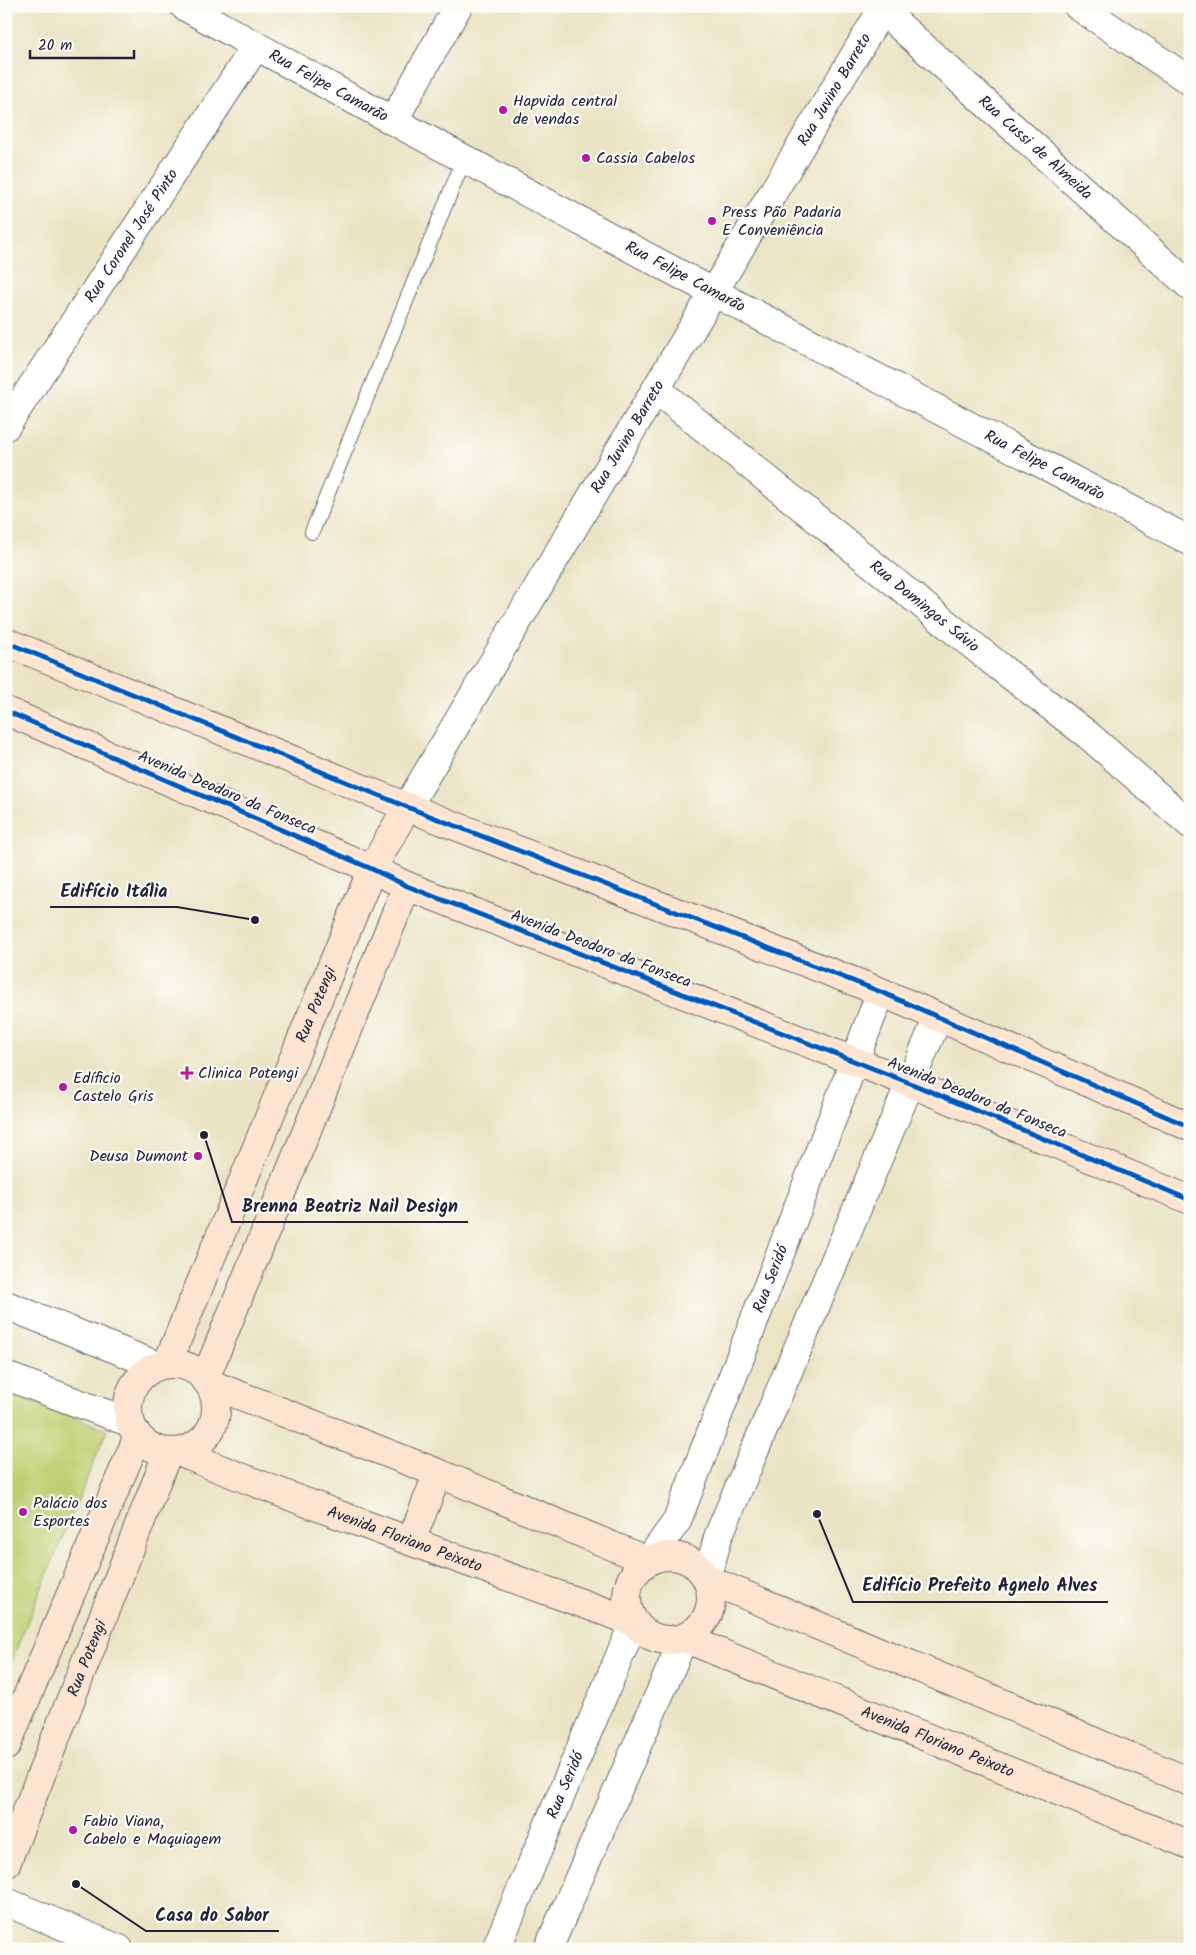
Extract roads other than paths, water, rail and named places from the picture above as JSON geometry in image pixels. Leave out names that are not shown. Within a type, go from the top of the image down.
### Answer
[{"type":"main road","points":[[6,642],[407,807],[881,992],[1190,1127]]},
{"type":"main road","name":"Avenida Deodoro da Fonseca","points":[[6,712],[372,868],[408,886],[910,1083],[1190,1200]]},
{"type":"main road","name":"Rua Juvino Barreto","points":[[372,868],[407,807]]},
{"type":"main road","name":"Rua Potengi","points":[[163,1365],[372,868]]},
{"type":"main road","points":[[408,886],[207,1381],[214,1396],[216,1410],[214,1422],[200,1441],[190,1448],[174,1452],[157,1450],[146,1444],[134,1430],[128,1409],[130,1396],[136,1382],[146,1372],[163,1365],[189,1367],[207,1381],[438,1473],[648,1561]]},
{"type":"main road","points":[[6,1746],[134,1430]]},
{"type":"main road","name":"Rua Potengi","points":[[6,1864],[174,1452]]},
{"type":"main road","name":"Avenida Floriano Peixoto","points":[[174,1452],[634,1622]]},
{"type":"main road","points":[[411,1541],[438,1473]]},
{"type":"main road","points":[[661,1556],[675,1556],[688,1560],[700,1568],[707,1579],[711,1593],[710,1607],[705,1620],[696,1630],[684,1638],[670,1641],[644,1632],[634,1622],[628,1610],[626,1596],[633,1576],[648,1561],[661,1556]]},
{"type":"main road","points":[[707,1579],[1190,1782]]},
{"type":"main road","name":"Avenida Floriano Peixoto","points":[[684,1638],[1190,1844]]},
{"type":"street","name":"Rua Felipe Camarão","points":[[184,6],[393,121],[713,292],[1190,541]]},
{"type":"street","points":[[393,121],[458,6]]},
{"type":"street","points":[[1078,6],[1190,81]]},
{"type":"street","name":"Rua Cussi de Almeida","points":[[883,8],[1190,286]]},
{"type":"street","name":"Rua Juvino Barreto","points":[[407,807],[883,8]]},
{"type":"street","name":"Rua Coronel José Pinto","points":[[6,426],[256,46]]},
{"type":"street","name":"Rua Domingos Sávio","points":[[657,390],[1001,668],[1088,735],[1190,824]]},
{"type":"street","name":"Rua Seridó","points":[[648,1561],[677,1521],[881,992]]},
{"type":"street","points":[[707,1579],[718,1537],[938,1017]]},
{"type":"street","points":[[6,1305],[163,1365]]},
{"type":"street","points":[[6,1376],[134,1430]]},
{"type":"street","name":"Rua Seridó","points":[[496,1949],[634,1622]]},
{"type":"street","points":[[548,1949],[684,1638]]},
{"type":"street","points":[[6,1902],[119,1949]]},
{"type":"lane","points":[[312,532],[464,159]]},
{"type":"place","name":"Hapvida central de vendas","points":[[503,110]]},
{"type":"place","name":"Cassia Cabelos","points":[[586,158]]},
{"type":"place","name":"Press Pão Padaria E Conveniência","points":[[712,221]]},
{"type":"place","name":"Edifício Itália","points":[[255,920]]},
{"type":"place","name":"Clinica Potengi","points":[[187,1073]]},
{"type":"place","name":"Edíficio Castelo Gris","points":[[63,1087]]},
{"type":"place","name":"Brenna Beatriz Nail Design","points":[[204,1135]]},
{"type":"place","name":"Deusa Dumont","points":[[198,1156]]},
{"type":"place","name":"Palácio dos Esportes","points":[[23,1512]]},
{"type":"place","name":"Edifício Prefeito Agnelo Alves","points":[[817,1514]]},
{"type":"place","name":"Fabio Viana, Cabelo e Maquiagem","points":[[73,1830]]},
{"type":"place","name":"Casa do Sabor","points":[[76,1884]]}]
